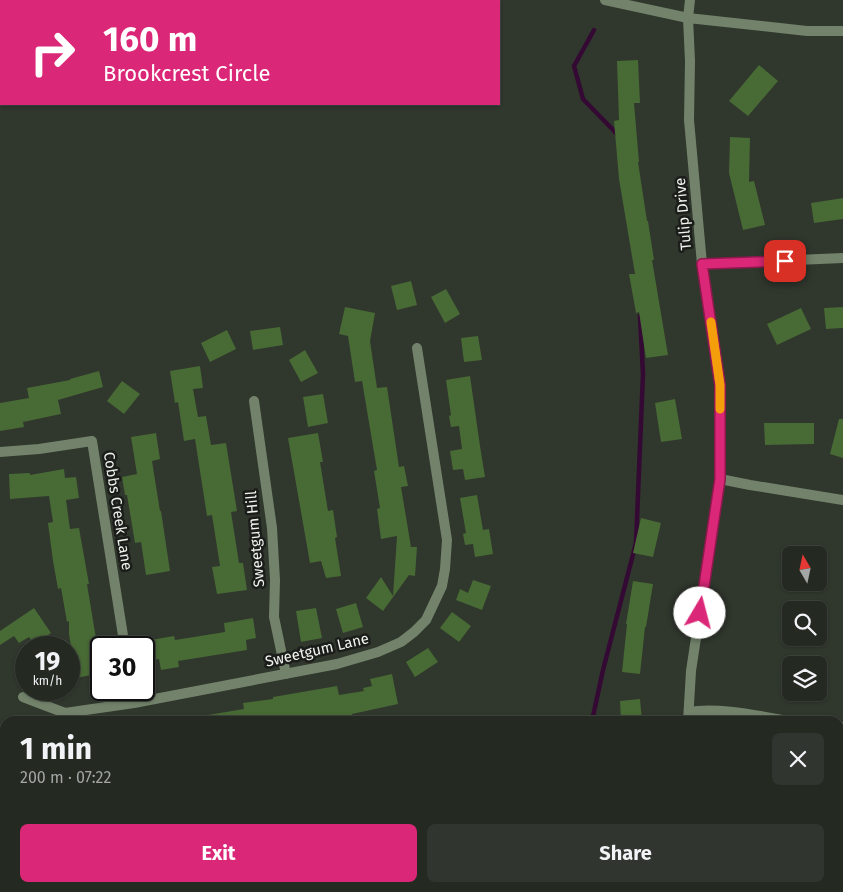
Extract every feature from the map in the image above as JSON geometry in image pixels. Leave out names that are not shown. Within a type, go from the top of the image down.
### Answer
[{"type":"street","points":[[605,0],[688,18],[808,31],[843,31]]},
{"type":"street","name":"Tulip Drive","points":[[688,716],[692,671],[720,479],[720,385],[702,264],[689,120],[690,60],[688,18],[690,0]]},
{"type":"street","points":[[702,264],[843,258]]},
{"type":"street","name":"Sweetgum Lane","points":[[32,701],[64,713],[134,703],[338,664],[378,652],[401,642],[414,632],[426,620],[442,586],[447,540],[417,348]]},
{"type":"street","name":"Sweetgum Hill","points":[[254,402],[272,528],[275,580],[274,617],[286,674]]},
{"type":"street","name":"Cobbs Creek Lane","points":[[0,452],[39,449],[92,441],[123,636]]},
{"type":"street","points":[[720,479],[843,500]]},
{"type":"street","points":[[690,716],[702,710],[757,716]]},
{"type":"building","points":[[638,60],[640,103],[634,103],[638,162],[668,355],[646,358],[639,312],[636,313],[629,274],[635,274],[619,179],[614,121],[619,120],[617,61]]},
{"type":"building","points":[[759,65],[778,81],[748,116],[729,101]]},
{"type":"building","points":[[730,137],[750,138],[749,182],[754,181],[765,225],[743,230],[729,173]]},
{"type":"building","points":[[843,198],[843,219],[814,223],[811,203]]},
{"type":"building","points":[[411,281],[417,305],[397,310],[391,286]]},
{"type":"building","points":[[446,289],[460,314],[445,323],[431,297]]},
{"type":"building","points":[[345,307],[375,313],[370,341],[377,388],[387,387],[399,467],[404,466],[408,486],[401,487],[411,547],[417,547],[415,576],[409,575],[383,611],[366,598],[381,577],[393,596],[397,536],[381,539],[377,509],[380,508],[374,471],[377,470],[362,381],[355,382],[348,336],[339,334]]},
{"type":"building","points":[[843,307],[843,328],[826,329],[824,308]]},
{"type":"building","points":[[801,308],[811,329],[777,345],[767,324]]},
{"type":"building","points":[[280,327],[283,345],[253,350],[250,331]]},
{"type":"building","points":[[227,330],[236,349],[210,362],[201,343]]},
{"type":"building","points":[[478,336],[482,360],[464,362],[461,338]]},
{"type":"building","points":[[305,350],[318,373],[301,382],[289,360]]},
{"type":"building","points":[[200,366],[203,388],[193,389],[198,417],[206,416],[211,445],[226,443],[237,511],[231,512],[239,563],[243,563],[247,590],[217,594],[212,567],[220,566],[212,515],[207,516],[195,439],[184,441],[178,402],[175,403],[170,371]]},
{"type":"building","points":[[99,371],[103,387],[58,400],[61,414],[23,422],[24,427],[0,431],[0,403],[29,398],[27,388],[70,380]]},
{"type":"building","points":[[470,376],[485,477],[465,480],[463,469],[453,470],[450,451],[462,449],[459,426],[451,427],[446,380]]},
{"type":"building","points":[[122,381],[140,394],[124,414],[107,401]]},
{"type":"building","points":[[323,394],[328,423],[308,427],[303,397]]},
{"type":"building","points":[[675,399],[682,439],[661,442],[655,403]]},
{"type":"building","points":[[839,419],[843,419],[843,458],[830,454]]},
{"type":"building","points":[[764,423],[814,423],[814,444],[765,445]]},
{"type":"building","points":[[156,433],[160,459],[152,461],[170,571],[146,575],[141,542],[135,543],[122,477],[137,474],[131,437]]},
{"type":"building","points":[[318,433],[323,462],[320,462],[328,511],[333,510],[341,576],[326,578],[321,561],[310,563],[288,438]]},
{"type":"building","points":[[64,469],[65,478],[76,477],[79,498],[66,500],[70,529],[79,528],[89,584],[87,584],[96,636],[90,636],[90,675],[80,677],[80,636],[69,636],[69,621],[67,622],[61,588],[58,589],[48,523],[53,522],[49,496],[10,499],[9,474],[30,473],[30,475]]},
{"type":"building","points":[[477,495],[483,530],[489,529],[493,554],[475,557],[473,544],[465,545],[463,534],[466,533],[460,498]]},
{"type":"building","points":[[641,518],[661,523],[653,557],[633,553]]},
{"type":"building","points":[[473,580],[491,586],[482,610],[456,600],[460,589],[468,593]]},
{"type":"building","points":[[633,581],[653,584],[645,627],[640,674],[622,672],[626,624]]},
{"type":"building","points":[[356,603],[363,627],[343,633],[336,609]]},
{"type":"building","points":[[34,608],[51,633],[47,636],[14,636],[0,645],[0,631]]},
{"type":"building","points":[[316,608],[322,638],[301,642],[296,611]]},
{"type":"building","points":[[452,612],[471,626],[459,642],[440,628]]},
{"type":"building","points":[[253,618],[256,638],[246,640],[247,650],[178,661],[179,667],[161,670],[159,659],[155,660],[155,639],[174,636],[175,640],[225,632],[224,623]]},
{"type":"building","points":[[428,648],[438,662],[415,677],[406,662]]},
{"type":"building","points":[[392,674],[398,704],[344,716],[208,716],[244,709],[243,703],[337,686],[339,695],[364,691],[363,688],[372,686],[370,679]]},
{"type":"building","points":[[640,699],[642,716],[621,716],[620,701]]},
{"type":"waterway","points":[[594,30],[574,66],[583,99],[618,135]]},
{"type":"waterway","points":[[593,716],[636,543],[643,374],[640,316]]},
{"type":"slow traffic","points":[[711,322],[720,385],[720,409]]},
{"type":"route","points":[[700,613],[720,479],[720,385],[702,264],[785,261]]}]
